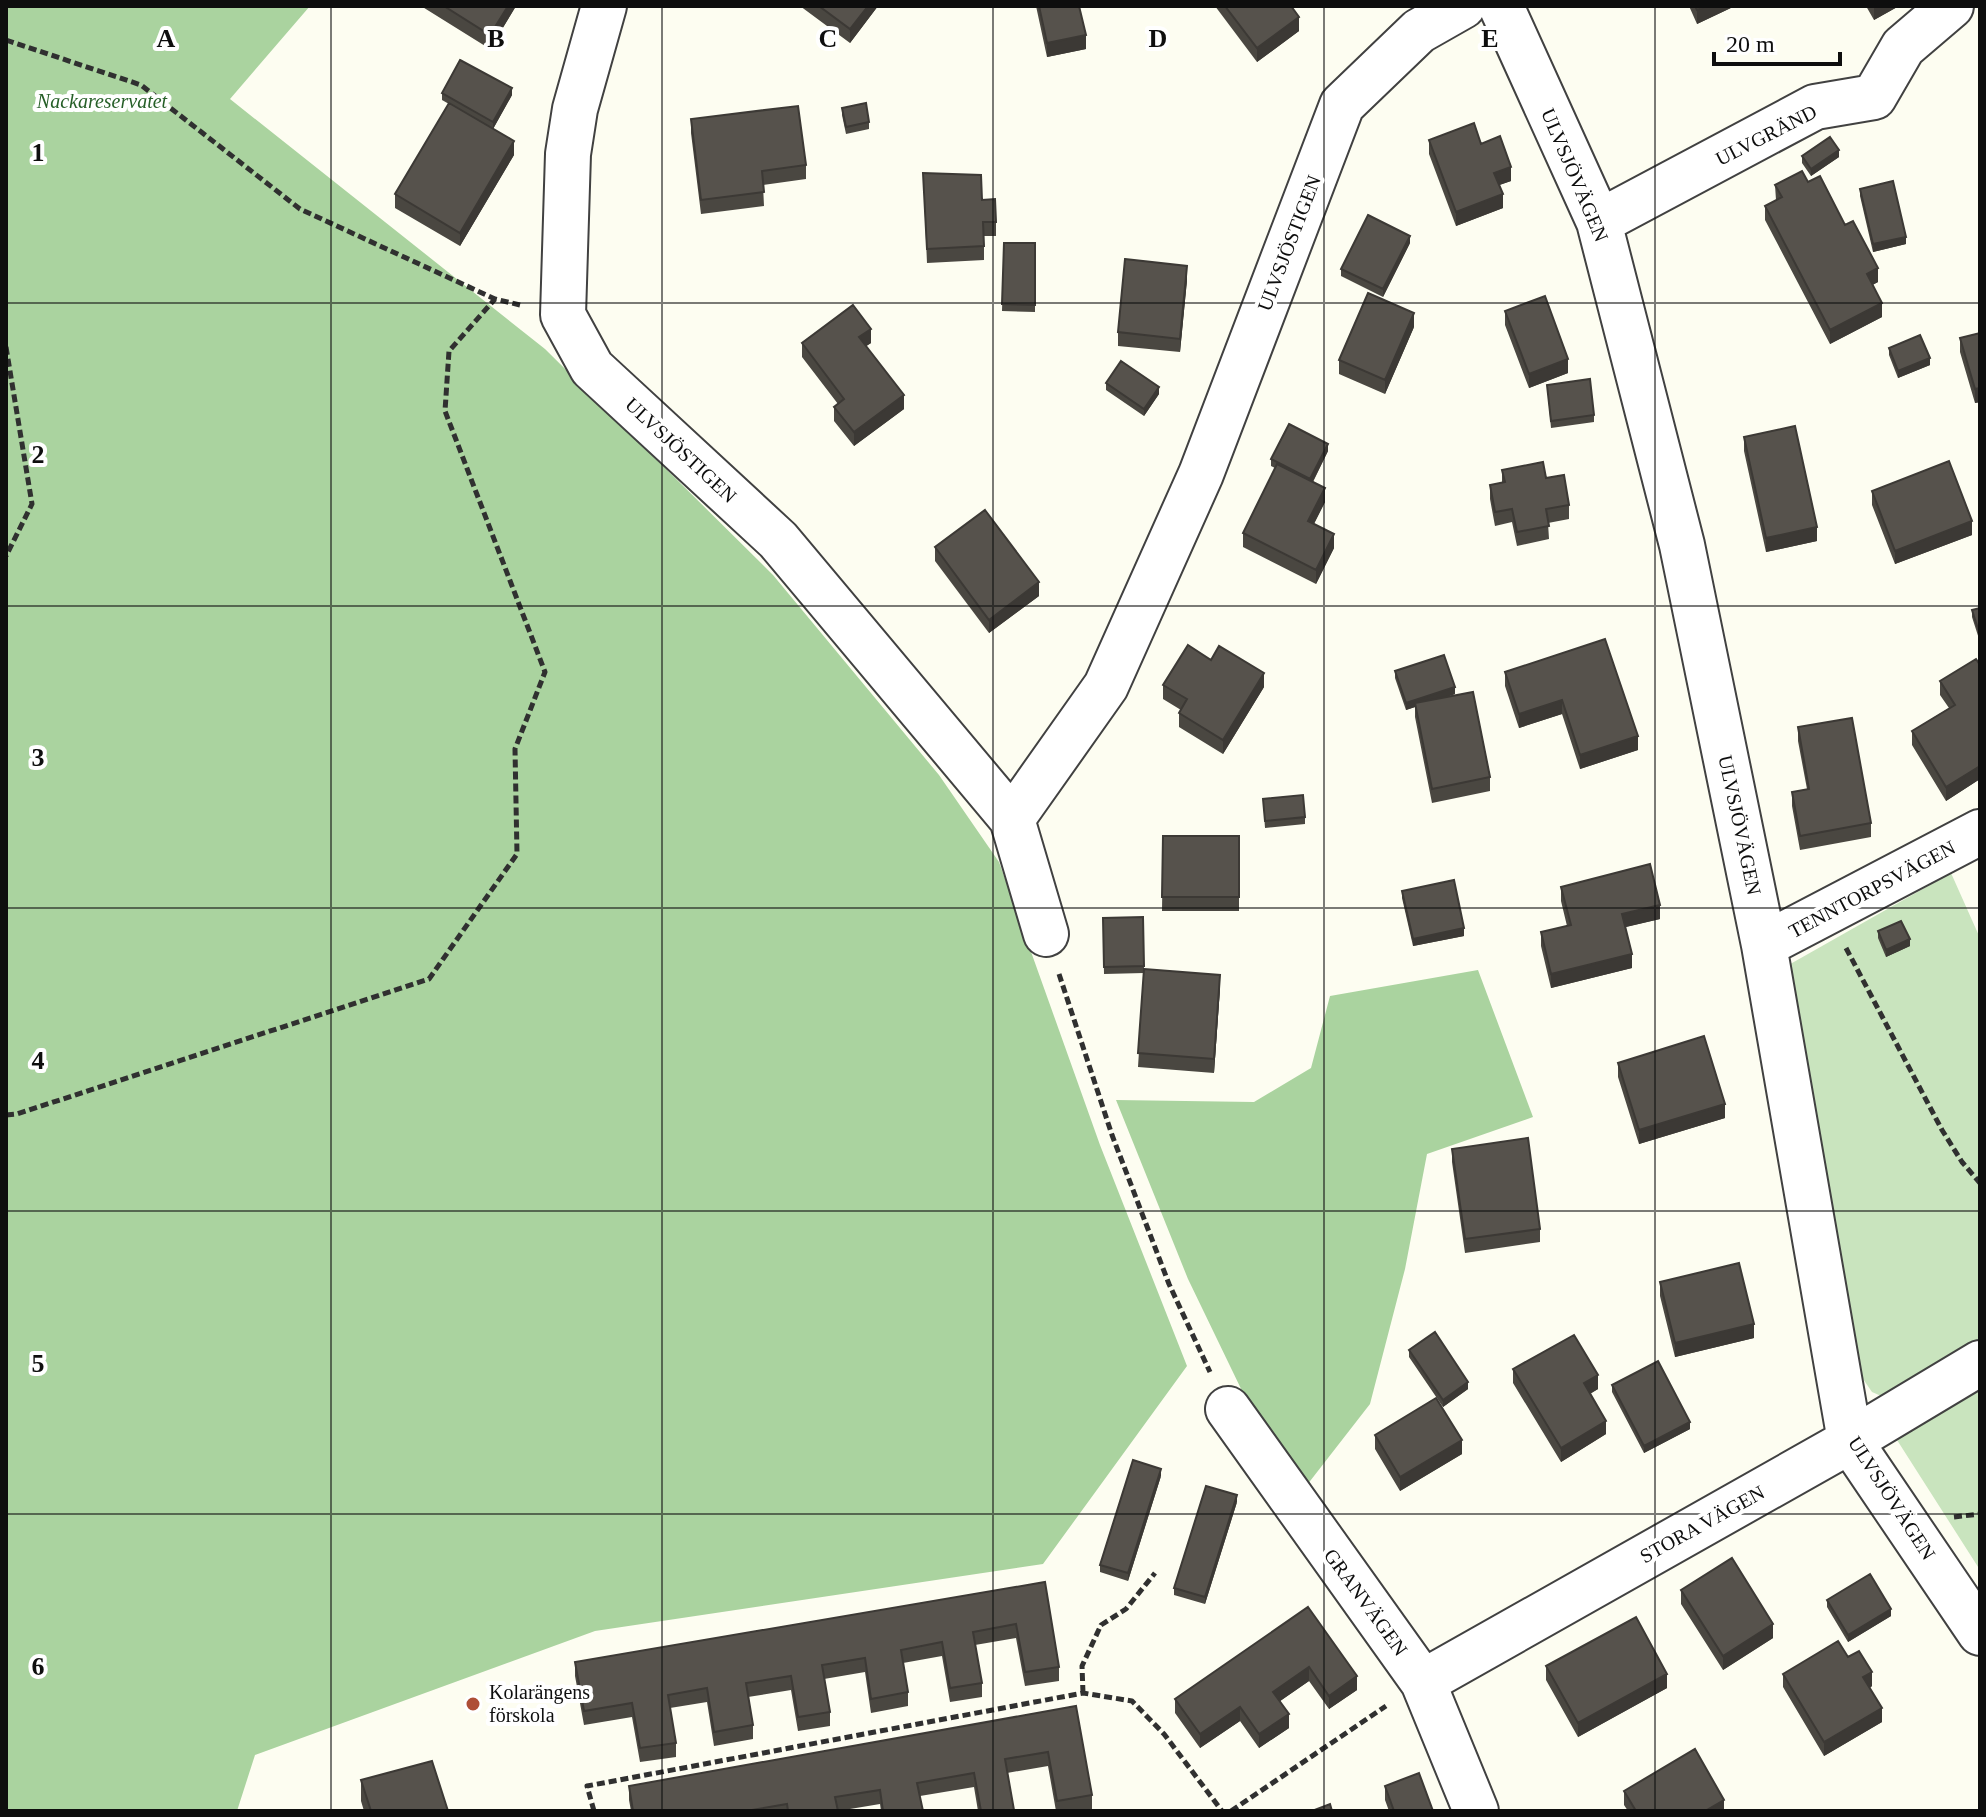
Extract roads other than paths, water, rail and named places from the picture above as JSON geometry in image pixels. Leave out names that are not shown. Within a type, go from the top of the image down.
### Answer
[{"type":"street","name":"ULVSJÖSTIGEN","points":[[604,6],[575,109],[568,154],[563,315],[592,368],[778,540],[1012,819],[1046,934]]},
{"type":"street","name":"ULVSJÖSTIGEN","points":[[1012,819],[1106,686],[1201,474],[1342,105],[1419,31],[1463,6]]},
{"type":"street","name":"ULVSJÖVÄGEN","points":[[1501,6],[1599,222],[1682,545],[1764,945],[1850,1441],[1980,1633]]},
{"type":"street","name":"ULVGRÄND","points":[[1599,222],[1815,107],[1874,97],[1903,47],[1951,6]]},
{"type":"street","name":"TENNTORPSVÄGEN","points":[[1764,945],[1980,832]]},
{"type":"street","name":"STORA VÄGEN","points":[[1423,1682],[1850,1441],[1980,1363]]},
{"type":"street","name":"GRANVÄGEN","points":[[1228,1409],[1423,1682],[1476,1811]]},
{"type":"place","name":"Kolarängens förskola","points":[[473,1704]]},
{"type":"park label","name":"Nackareservatet","points":[[102,101]]}]
